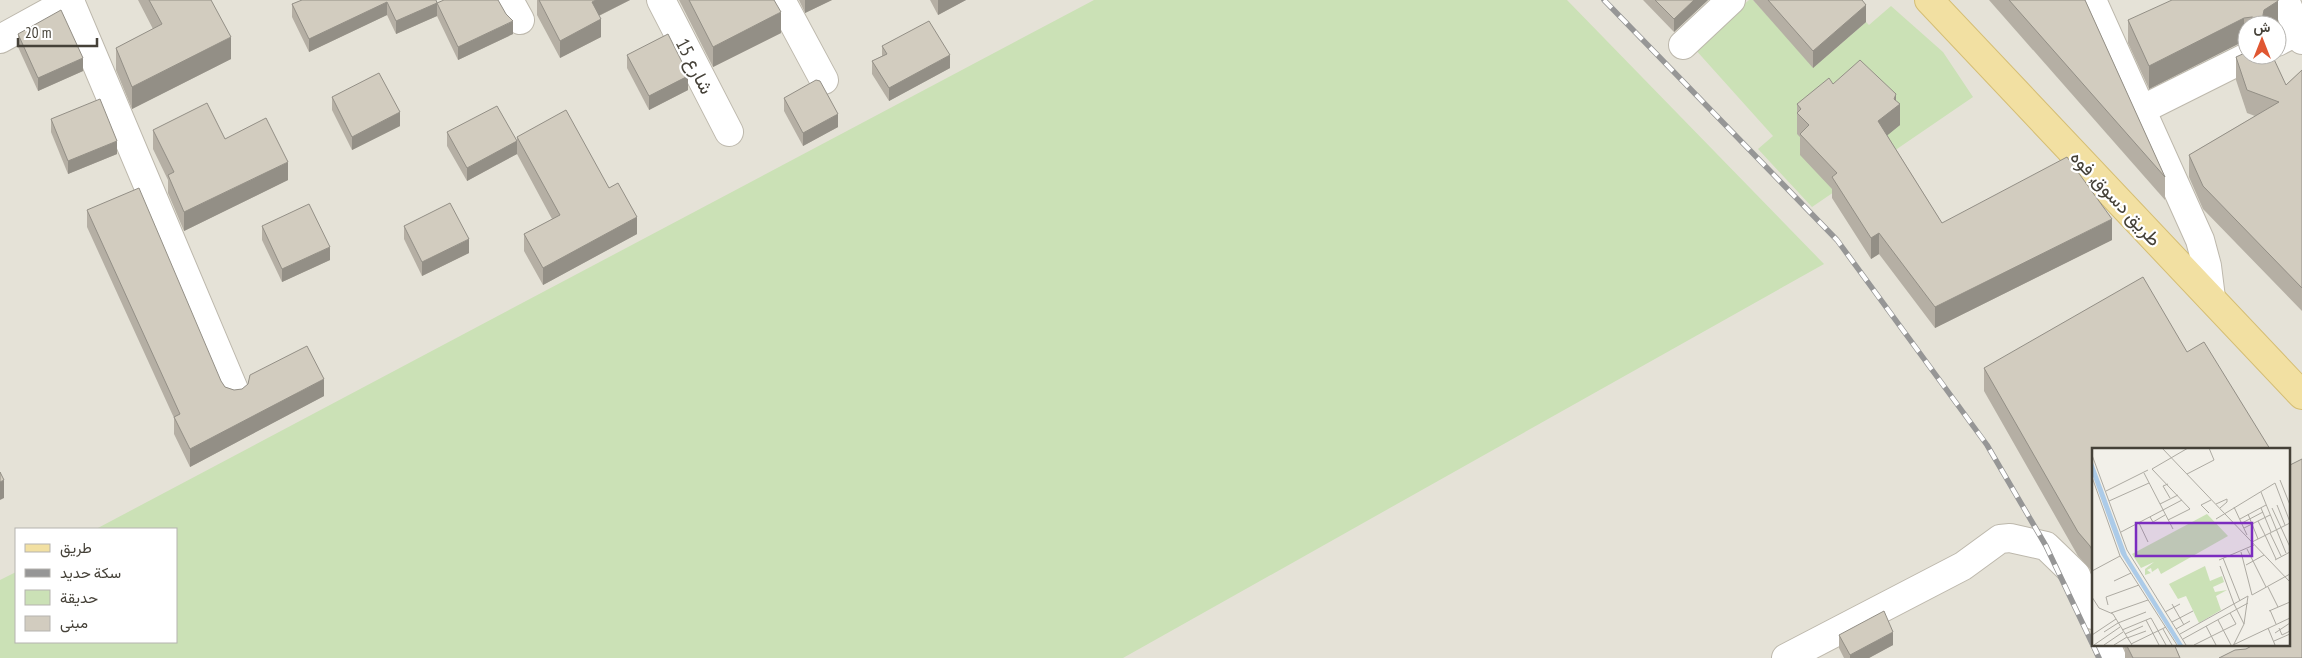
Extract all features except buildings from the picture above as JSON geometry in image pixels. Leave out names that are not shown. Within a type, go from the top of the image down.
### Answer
[{"type":"main road","name":"طريق دسوق, فوه","points":[[1929,0],[2211,298],[2299,386]]},
{"type":"street","points":[[0,39],[70,0],[235,392]]},
{"type":"street","name":"شارع 15","points":[[661,0],[729,132]]},
{"type":"street","points":[[781,0],[824,80]]},
{"type":"street","points":[[1683,44],[1731,0]]},
{"type":"street","points":[[2285,0],[2295,36]]},
{"type":"street","points":[[2096,2],[2200,240],[2207,266],[2211,298]]},
{"type":"street","points":[[2142,110],[2237,62]]},
{"type":"street","points":[[1786,658],[1962,566],[2000,539],[2010,538],[2046,546],[2085,570],[2092,609]]},
{"type":"street","points":[[2107,646],[2112,658]]},
{"type":"shaded area","points":[[0,0],[2302,0],[2302,658],[0,658]]},
{"type":"green space","points":[[1094,0],[1567,0],[1824,264],[1123,658],[0,658],[0,580],[15,572],[15,643],[178,643],[178,528],[98,528]]},
{"type":"green space","points":[[1749,0],[1753,0],[1814,67],[1866,22],[1869,25],[1891,6],[1943,52],[1973,97],[1812,207],[1758,149],[1773,136],[1694,48]]},
{"type":"railway","points":[[1604,0],[1837,240],[1987,445],[2046,546],[2092,643]]},
{"type":"railway","points":[[2093,646],[2099,658]]}]
